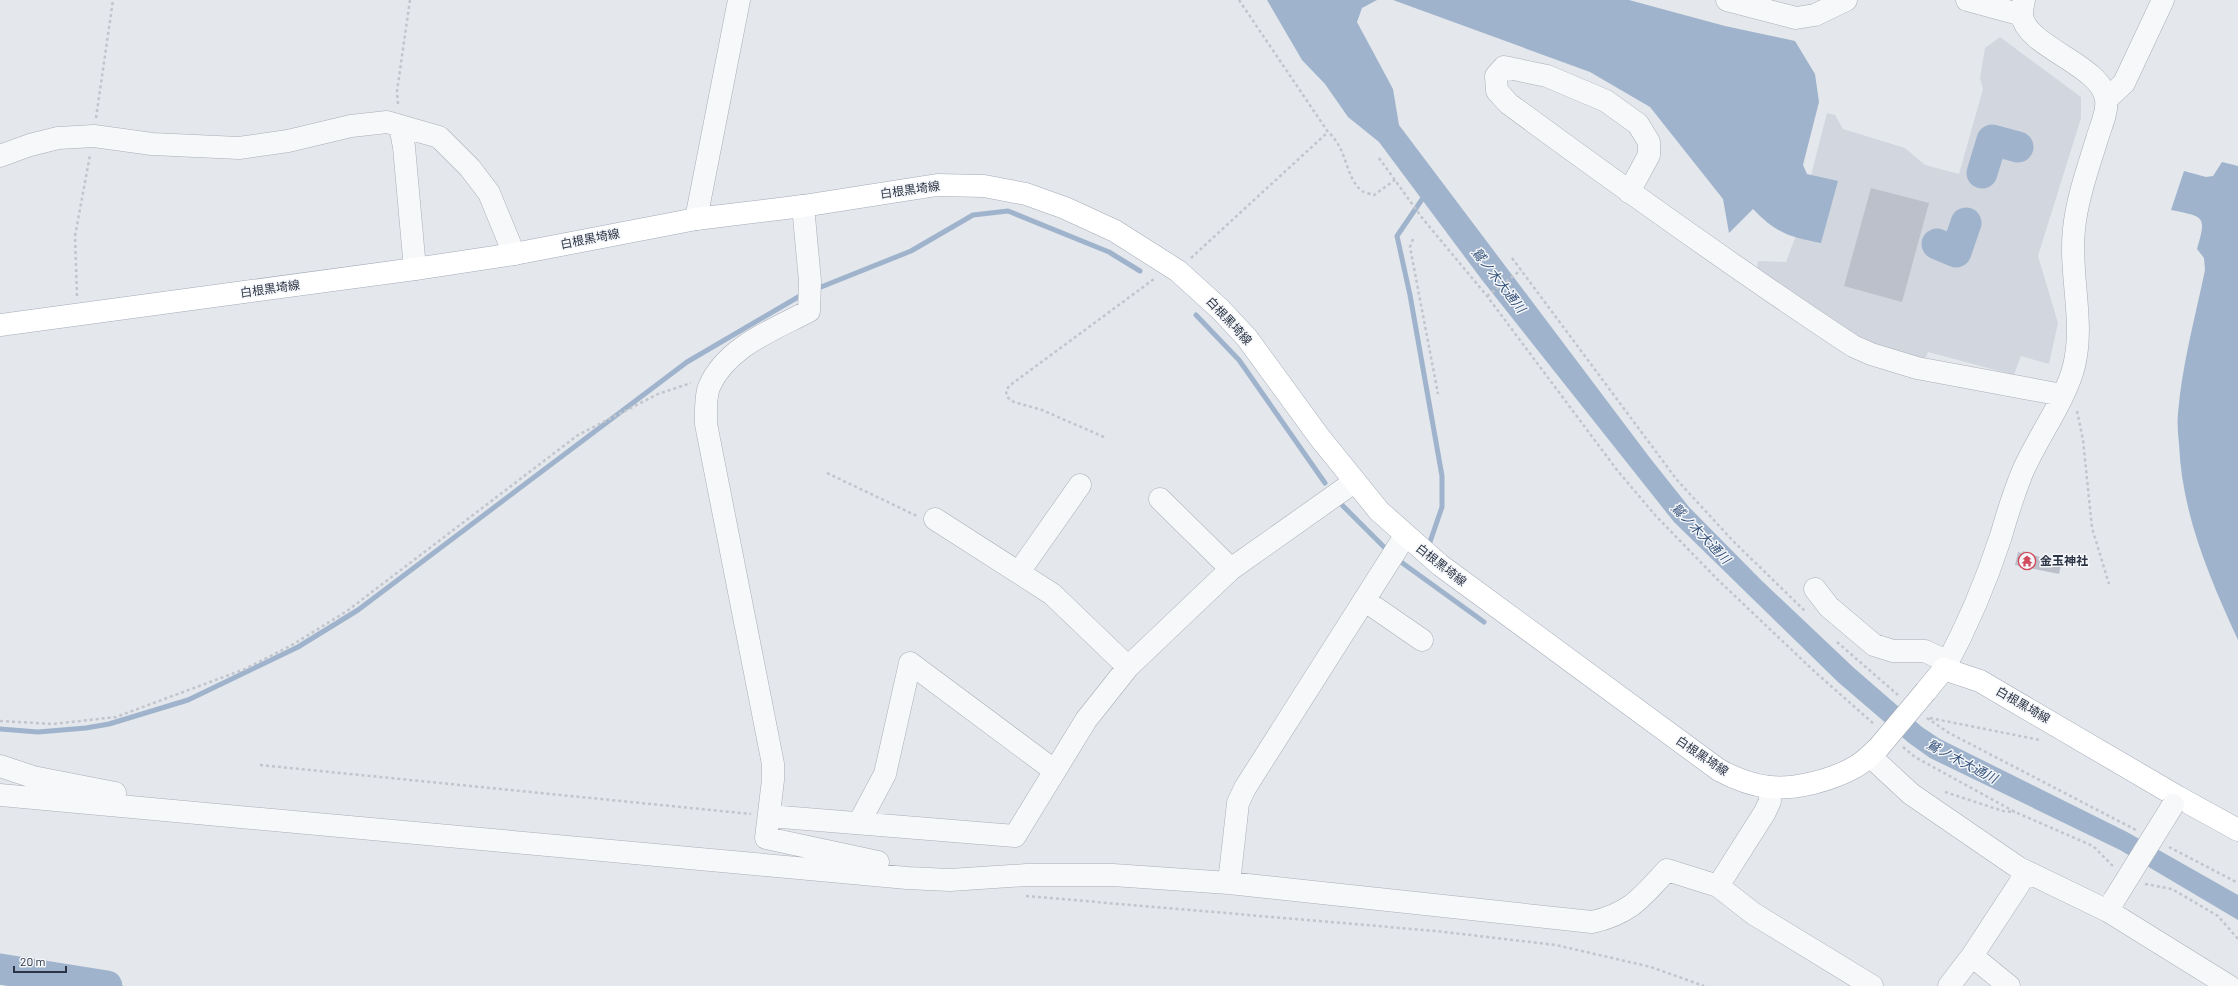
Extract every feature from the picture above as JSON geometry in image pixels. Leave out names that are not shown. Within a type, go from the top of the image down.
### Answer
[{"type":"main road","name":"白根黒埼線","points":[[0,325],[415,269],[514,254],[696,219],[803,206],[937,185],[984,186],[1026,194],[1065,208],[1114,232],[1175,269],[1221,310],[1247,338],[1354,482],[1379,511],[1405,536],[1440,565],[1719,770],[1733,777],[1769,787],[1790,786],[1831,777],[1856,767],[1883,749],[1946,665],[1998,690],[2067,731],[2176,801],[2238,830]]},
{"type":"street","points":[[696,219],[739,0]]},
{"type":"street","points":[[1727,0],[1796,18],[1815,15],[1846,0]]},
{"type":"street","points":[[1815,589],[1829,607],[1874,645],[1893,651],[1925,651],[1946,665],[1974,608],[2023,472],[2074,368],[2078,344],[2074,229],[2083,184],[2103,118],[2106,100],[2102,89],[2094,78],[2039,39],[2015,6],[1967,0]]},
{"type":"street","points":[[2106,100],[2124,83],[2163,0]]},
{"type":"street","points":[[1629,192],[1649,156],[1649,142],[1638,124],[1606,101],[1554,78],[1504,67],[1496,76],[1497,91],[1509,104],[1629,192],[1755,281],[1853,346],[1865,352],[1917,368],[2062,395]]},
{"type":"street","points":[[0,156],[30,145],[58,138],[94,136],[152,144],[240,148],[288,141],[351,126],[387,122],[439,137],[470,168],[489,193],[514,254]]},
{"type":"street","points":[[400,126],[404,147],[415,269]]},
{"type":"street","points":[[803,206],[810,281],[809,311],[748,343],[731,356],[717,373],[708,388],[706,424],[773,764],[773,780],[766,838],[893,865],[906,878]]},
{"type":"street","points":[[769,816],[1014,836],[1086,720],[1128,667],[1231,569],[1354,482]]},
{"type":"street","points":[[1019,572],[1080,486]]},
{"type":"street","points":[[1160,499],[1231,569]]},
{"type":"street","points":[[935,519],[1052,594],[1128,667]]},
{"type":"street","points":[[1229,883],[1238,803],[1245,788],[1277,734],[1405,536]]},
{"type":"street","points":[[1364,600],[1422,640]]},
{"type":"street","points":[[859,823],[885,774],[910,663],[1055,771]]},
{"type":"street","points":[[1883,749],[1911,794],[2027,872],[2111,906],[2229,986]]},
{"type":"street","points":[[0,766],[33,777],[119,794],[127,806]]},
{"type":"street","points":[[1718,886],[1765,812],[1770,801],[1769,787]]},
{"type":"street","points":[[0,795],[906,878],[950,880],[1027,874],[1113,875],[1229,883],[1592,922],[1613,917],[1637,902],[1667,870],[1718,886],[1754,914],[1872,986]]},
{"type":"street","points":[[2111,906],[2176,801]]},
{"type":"street","points":[[1949,986],[1972,956],[2027,872]]},
{"type":"street","points":[[1972,956],[2009,986]]},
{"type":"path","points":[[78,315],[75,236],[94,136],[113,0]]},
{"type":"path","points":[[400,126],[397,91],[410,0]]},
{"type":"path","points":[[1239,0],[1328,132],[1336,139],[1341,147],[1352,176],[1362,191],[1374,195],[1395,180]]},
{"type":"path","points":[[1104,437],[1042,410],[1014,402],[1007,397],[1006,391],[1009,386],[1175,269],[1328,132]]},
{"type":"path","points":[[1379,158],[1423,219],[1488,295],[1617,470],[1654,515],[1717,579],[1792,650],[1875,724]]},
{"type":"path","points":[[1413,239],[1410,247],[1438,394]]},
{"type":"path","points":[[1488,295],[1521,270]]},
{"type":"path","points":[[0,721],[53,724],[116,717],[245,669],[292,644],[347,611],[578,435],[671,389],[691,383],[708,388]]},
{"type":"path","points":[[2062,395],[2072,401],[2078,412],[2083,440],[2092,528],[2109,584]]},
{"type":"path","points":[[827,473],[918,516],[935,519]]},
{"type":"path","points":[[1924,717],[2052,742],[2067,731]]},
{"type":"path","points":[[1883,749],[1915,757],[2016,812],[2093,846],[2110,865],[2116,868]]},
{"type":"path","points":[[260,765],[308,772],[769,816]]},
{"type":"path","points":[[1943,791],[2003,811],[2016,812]]},
{"type":"path","points":[[2142,882],[2148,885],[2172,889],[2218,916],[2238,939]]},
{"type":"path","points":[[1019,894],[1042,898],[1436,931],[1556,945],[1651,967],[1704,986]]},
{"type":"shaded area","points":[[2000,37],[2081,97],[2081,118],[2038,256],[2058,323],[2049,364],[2021,356],[2014,375],[1928,352],[1925,359],[1871,343],[1845,330],[1756,274],[1758,261],[1786,262],[1795,238],[1827,113],[1835,115],[1843,129],[1905,148],[1925,165],[1959,174],[1983,89],[1980,78],[1985,48]]},
{"type":"water","name":"鷲ノ木大通川","points":[[1267,0],[1377,0],[1362,8],[1357,22],[1393,89],[1399,125],[1650,458],[1689,507],[1761,580],[1854,668],[1922,727],[1940,739],[2127,832],[2238,895],[2238,920],[2120,850],[1930,758],[1909,743],[1838,682],[1674,522],[1482,280],[1379,142],[1348,117],[1325,84],[1302,60]]},
{"type":"water","points":[[1393,0],[1629,0],[1725,26],[1795,41],[1815,74],[1819,102],[1803,165],[1807,174],[1838,181],[1821,243],[1800,239],[1776,229],[1753,209],[1729,233],[1723,199],[1650,107],[1590,72]]},
{"type":"water","points":[[2222,162],[2238,166],[2238,640],[2207,569],[2191,520],[2181,470],[2178,425],[2182,377],[2205,270],[2204,258],[2197,249],[2202,230],[2200,219],[2190,214],[2171,210],[2184,171],[2206,177],[2213,176]]},
{"type":"building","points":[[1871,188],[1929,203],[1902,302],[1844,286]]},
{"type":"building","points":[[2023,551],[2061,565],[2059,574],[2015,565],[2018,552],[2022,553]]},
{"type":"waterway","points":[[1982,173],[1992,140],[2018,147]]},
{"type":"waterway","points":[[1425,195],[1397,236],[1410,295],[1442,476],[1442,507],[1430,542]]},
{"type":"waterway","points":[[816,289],[911,251],[973,215],[1008,211],[1109,252],[1140,271]]},
{"type":"waterway","points":[[1937,244],[1956,252],[1966,223]]},
{"type":"waterway","points":[[0,729],[38,732],[86,728],[109,724],[188,700],[298,647],[358,610],[687,362],[805,293]]},
{"type":"waterway","points":[[1196,315],[1239,360],[1325,483]]},
{"type":"waterway","points":[[1341,504],[1384,547]]},
{"type":"waterway","points":[[1401,562],[1484,622]]},
{"type":"waterway","points":[[0,969],[107,986]]},
{"type":"place","name":"金玉神社","points":[[2027,561]]}]
